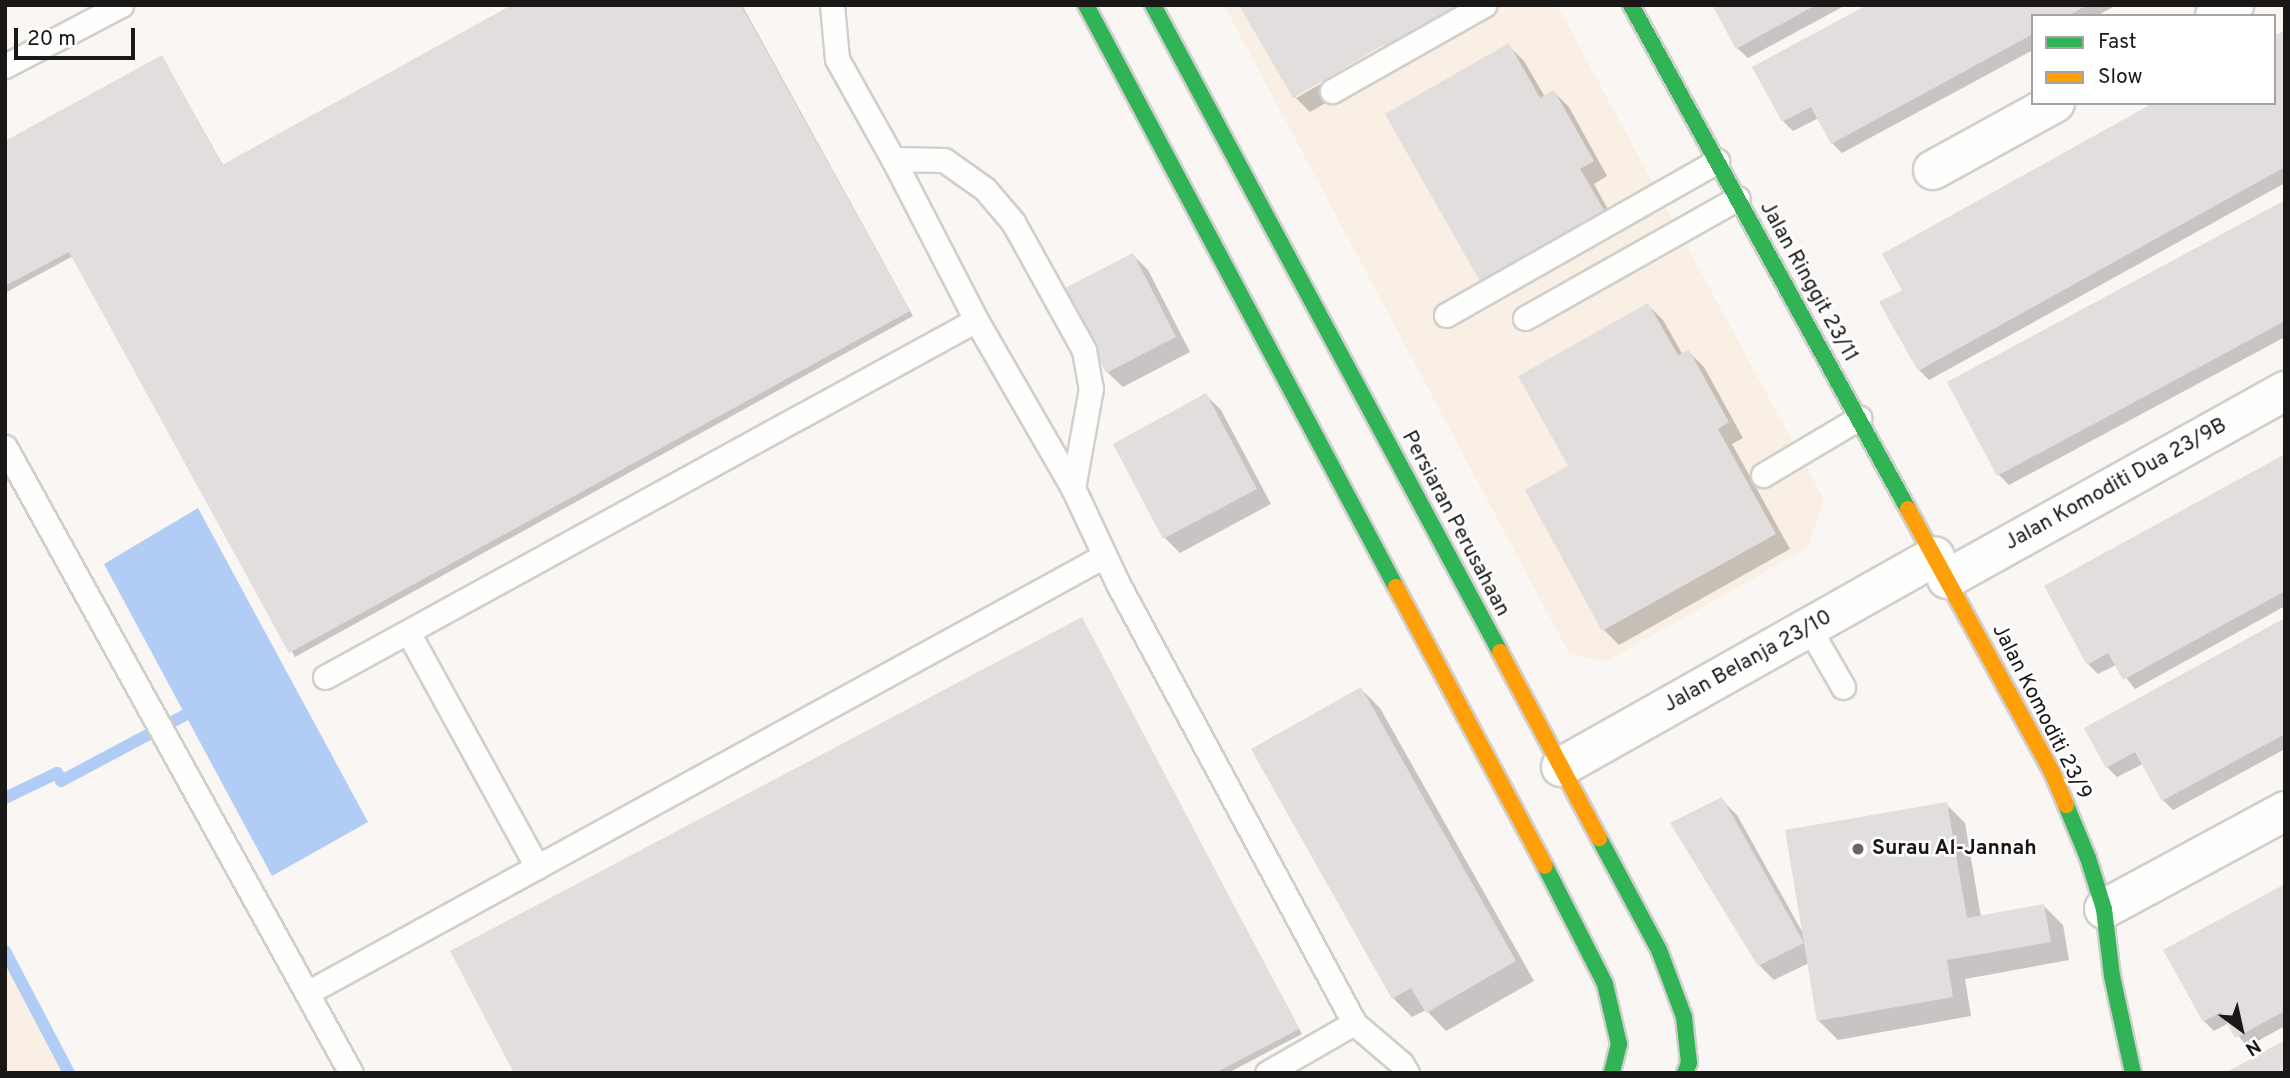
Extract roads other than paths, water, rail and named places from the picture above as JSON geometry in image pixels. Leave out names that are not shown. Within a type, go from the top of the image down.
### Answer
[{"type":"main road","points":[[1086,5],[1583,938],[1605,984],[1619,1044],[1612,1073]]},
{"type":"main road","name":"Persiaran Perusahaan","points":[[1153,5],[1659,950],[1684,1017],[1689,1063],[1685,1073]]},
{"type":"main road","name":"Jalan Ringgit 23/11","points":[[1631,5],[1941,567]]},
{"type":"main road","name":"Jalan Komoditi 23/9","points":[[1941,567],[2052,772],[2088,858],[2104,909],[2112,975],[2133,1073]]},
{"type":"street","points":[[2218,14],[2234,5]]},
{"type":"street","points":[[1933,170],[2051,105]]},
{"type":"street","name":"Jalan Komoditi Dua 23/9B","points":[[1941,567],[2285,391]]},
{"type":"street","name":"Jalan Belanja 23/10","points":[[1561,767],[1810,628],[1941,567]]},
{"type":"street","points":[[2104,909],[2285,811]]},
{"type":"lane","points":[[7,62],[121,5]]},
{"type":"lane","points":[[832,5],[837,59],[893,159],[976,320],[1073,488],[1104,556],[1354,1023],[1401,1063],[1407,1073]]},
{"type":"lane","points":[[1332,91],[1484,5]]},
{"type":"lane","points":[[893,159],[944,160],[985,189],[1013,222],[1084,350],[1091,388],[1073,488]]},
{"type":"lane","points":[[1446,315],[1717,161]]},
{"type":"lane","points":[[1525,318],[1738,198]]},
{"type":"lane","points":[[325,677],[976,320]]},
{"type":"lane","points":[[1763,475],[1859,418]]},
{"type":"lane","points":[[5,447],[351,1073]]},
{"type":"lane","points":[[307,993],[1104,556]]},
{"type":"lane","points":[[1810,628],[1843,687]]},
{"type":"lane","points":[[408,632],[537,867]]},
{"type":"lane","points":[[1267,1073],[1354,1023]]},
{"type":"water","points":[[198,508],[368,822],[272,876],[104,564]]},
{"type":"waterway","points":[[5,798],[57,773],[61,781],[185,715]]},
{"type":"waterway","points":[[5,951],[69,1073]]},
{"type":"place","name":"Surau Al-Jannah","points":[[1858,849]]}]
